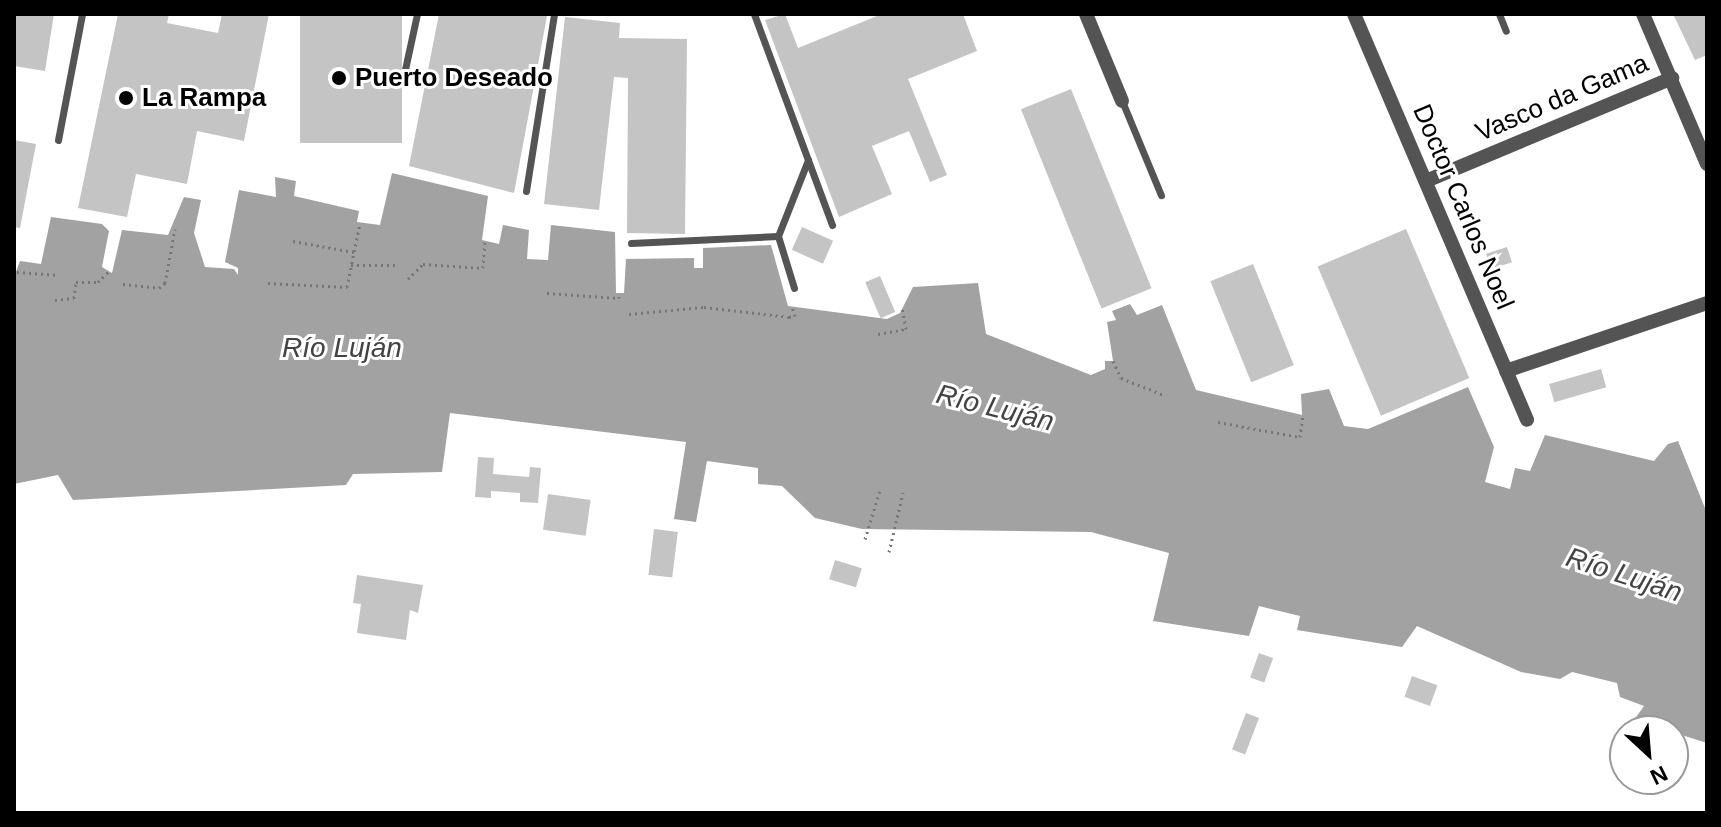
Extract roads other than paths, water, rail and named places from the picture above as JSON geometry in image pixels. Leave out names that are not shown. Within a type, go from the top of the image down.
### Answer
[{"type":"street","points":[[1086,14],[1122,101]]},
{"type":"street","name":"Doctor Carlos Noel","points":[[1354,14],[1527,420]]},
{"type":"street","points":[[1643,14],[1707,164]]},
{"type":"street","name":"Vasco da Gama","points":[[1426,181],[1672,78]]},
{"type":"street","points":[[1506,371],[1707,303]]},
{"type":"lane","points":[[58,140],[82,14]]},
{"type":"lane","points":[[404,74],[417,14]]},
{"type":"lane","points":[[526,191],[554,14]]},
{"type":"lane","points":[[754,14],[832,225]]},
{"type":"lane","points":[[1499,14],[1506,31]]},
{"type":"lane","points":[[1122,101],[1161,195]]},
{"type":"lane","points":[[794,288],[778,236],[808,160]]},
{"type":"lane","points":[[631,243],[778,236]]},
{"type":"water","name":"Río Luján","points":[[392,173],[488,196],[482,240],[499,244],[503,225],[529,230],[527,259],[548,260],[551,225],[615,232],[616,293],[624,293],[626,259],[694,258],[694,268],[703,268],[703,248],[771,245],[788,306],[887,319],[900,313],[913,287],[978,283],[986,334],[1091,375],[1105,369],[1105,361],[1113,361],[1107,322],[1116,320],[1112,311],[1130,304],[1137,315],[1162,305],[1196,390],[1302,415],[1301,394],[1329,389],[1344,426],[1368,429],[1468,387],[1494,447],[1485,482],[1510,489],[1515,468],[1530,471],[1545,435],[1654,461],[1668,444],[1678,441],[1707,513],[1707,743],[1689,737],[1689,715],[1638,715],[1644,706],[1620,697],[1617,683],[1572,672],[1560,679],[1521,672],[1417,626],[1402,647],[1297,630],[1300,616],[1259,606],[1249,636],[1153,621],[1169,553],[1091,532],[862,529],[815,518],[782,486],[758,484],[758,468],[707,461],[696,522],[674,519],[686,442],[450,413],[442,472],[353,474],[346,485],[73,500],[58,475],[14,484],[14,277],[20,261],[41,264],[51,217],[102,224],[109,231],[102,267],[112,273],[122,230],[168,235],[184,197],[201,200],[194,233],[205,267],[234,269],[238,275],[238,268],[225,262],[239,190],[276,197],[275,177],[296,181],[294,196],[359,211],[357,222],[380,225]]},
{"type":"place","name":"Puerto Deseado","points":[[339,78]]},
{"type":"place","name":"La Rampa","points":[[126,98]]}]
